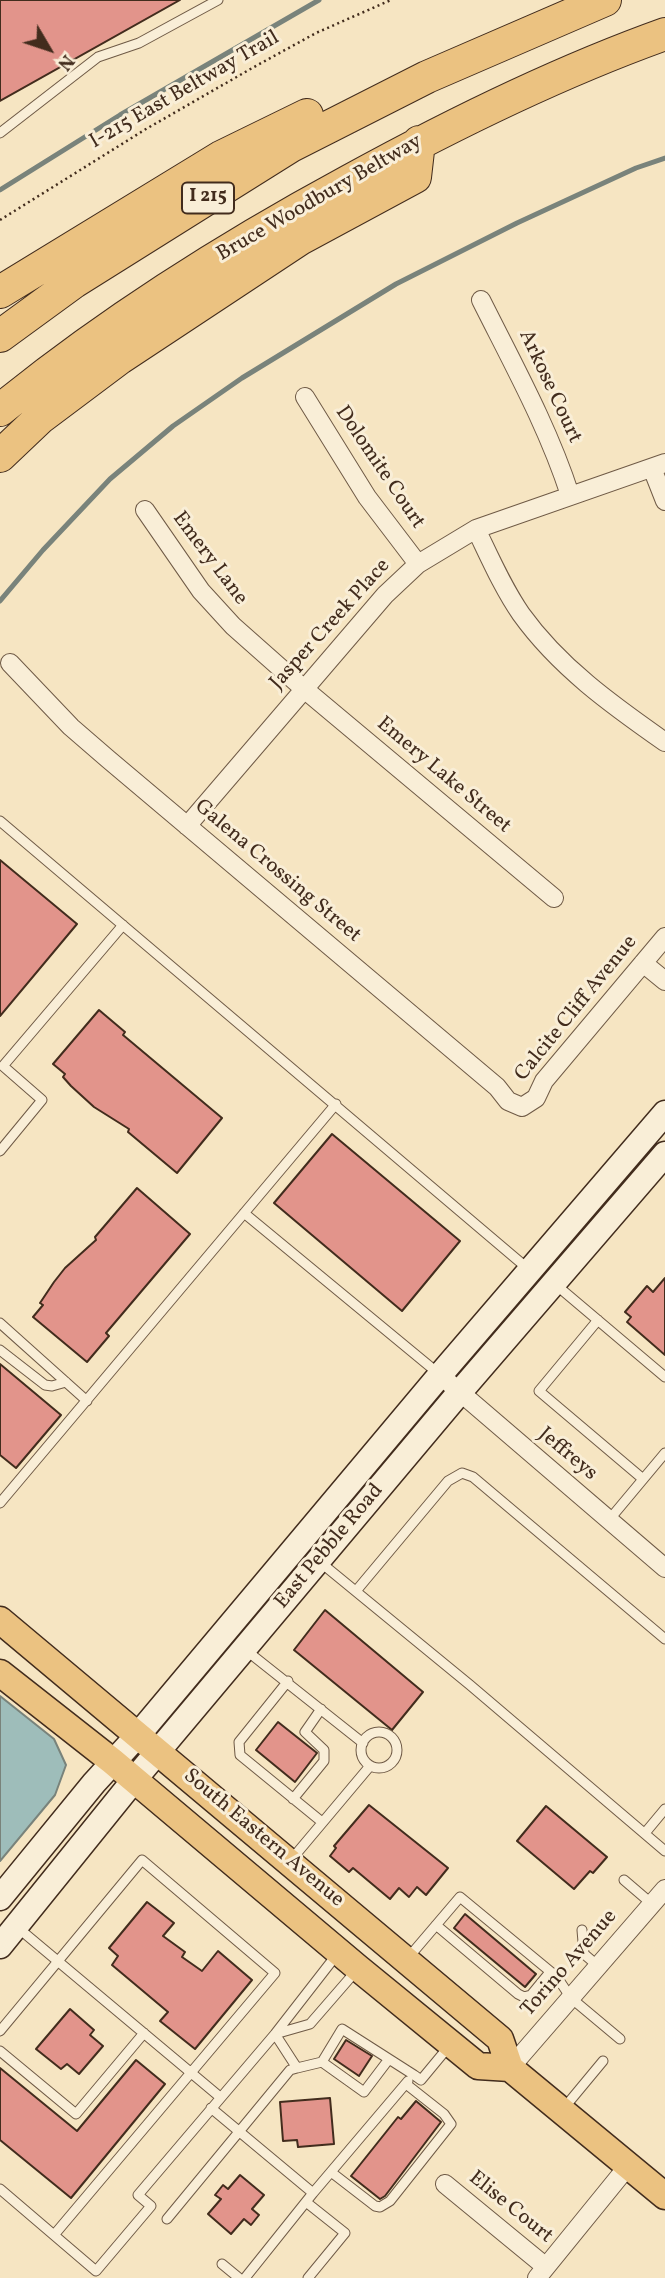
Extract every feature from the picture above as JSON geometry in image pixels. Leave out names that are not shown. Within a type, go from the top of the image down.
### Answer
[{"type":"highway","name":"I 215","points":[[0,336],[74,282],[291,146],[427,77],[605,0]]},
{"type":"highway","name":"Bruce Woodbury Beltway","points":[[0,410],[88,342],[190,274],[294,210],[419,142],[598,58],[665,34]]},
{"type":"highway","points":[[0,292],[221,157],[362,89],[427,77]]},
{"type":"highway","points":[[0,456],[40,418],[120,358],[300,239],[415,177],[419,142]]},
{"type":"main road","name":"East Pebble Road","points":[[0,1898],[112,1761],[138,1735],[440,1375],[665,1113]]},
{"type":"main road","name":"East Pebble Road","points":[[0,1946],[134,1780],[459,1393],[665,1154]]},
{"type":"main road","name":"South Eastern Avenue","points":[[0,1620],[500,2039],[510,2068],[665,2196]]},
{"type":"main road","name":"South Eastern Avenue","points":[[0,1672],[112,1761],[478,2066],[510,2068]]},
{"type":"street","name":"Arkose Court","points":[[481,300],[540,416],[570,495]]},
{"type":"street","name":"Dolomite Court","points":[[305,397],[367,497],[418,564]]},
{"type":"street","name":"Jasper Creek Place","points":[[187,826],[303,688],[385,595],[418,564],[476,529],[659,466]]},
{"type":"street","points":[[659,466],[665,501]]},
{"type":"street","name":"Emery Lane","points":[[145,510],[201,591],[216,608],[252,645],[303,688]]},
{"type":"street","points":[[476,529],[501,581],[521,614],[540,638],[586,683],[665,742]]},
{"type":"street","name":"Galena Crossing Street","points":[[10,663],[89,743],[497,1087],[508,1101],[522,1107]]},
{"type":"street","name":"Emery Lake Street","points":[[303,688],[554,898]]},
{"type":"street","name":"Calcite Cliff Avenue","points":[[522,1107],[536,1098],[544,1080],[643,964],[662,946]]},
{"type":"street","points":[[643,964],[665,982]]},
{"type":"street","name":"Jeffreys","points":[[440,1375],[665,1568]]},
{"type":"street","name":"Torino Avenue","points":[[510,2068],[665,1889]]},
{"type":"street","points":[[542,2272],[628,2166]]},
{"type":"street","name":"Elise Court","points":[[445,2184],[542,2272]]},
{"type":"lane","points":[[0,133],[98,57],[139,43],[218,0]]},
{"type":"lane","points":[[0,821],[530,1270]]},
{"type":"lane","points":[[2,1145],[42,1100],[1,1068],[123,926]]},
{"type":"lane","points":[[0,1503],[336,1104]]},
{"type":"lane","points":[[244,1213],[440,1375]]},
{"type":"lane","points":[[555,1284],[665,1377]]},
{"type":"lane","points":[[598,1320],[539,1391],[643,1479]]},
{"type":"lane","points":[[0,1322],[87,1401]]},
{"type":"lane","points":[[0,1350],[45,1385],[66,1382]]},
{"type":"lane","points":[[609,1520],[665,1453]]},
{"type":"lane","points":[[356,1591],[448,1481],[462,1473],[473,1476],[665,1639]]},
{"type":"lane","points":[[319,1561],[665,1851]]},
{"type":"lane","points":[[245,1649],[363,1743]]},
{"type":"lane","points":[[288,1681],[239,1742],[240,1755],[322,1822]]},
{"type":"lane","points":[[293,1799],[324,1761],[324,1750],[305,1732],[321,1709]]},
{"type":"lane","points":[[382,1732],[396,1745],[397,1752],[392,1763],[381,1768],[370,1766],[362,1757],[363,1743],[369,1735],[382,1732]]},
{"type":"lane","points":[[290,1861],[370,1766]]},
{"type":"lane","points":[[645,1833],[665,1809]]},
{"type":"lane","points":[[0,2031],[142,1860],[275,1973],[54,2235]]},
{"type":"lane","points":[[624,1880],[652,1904]]},
{"type":"lane","points":[[407,1960],[460,1897],[557,1977],[571,1997],[620,2039]]},
{"type":"lane","points":[[436,1925],[524,1997],[531,1995],[550,1972]]},
{"type":"lane","points":[[16,1926],[220,2097]]},
{"type":"lane","points":[[582,1930],[584,1954],[598,1966]]},
{"type":"lane","points":[[0,2189],[96,2272],[152,2206],[138,2195],[275,2034],[287,2015],[348,1960]]},
{"type":"lane","points":[[275,2034],[310,2024],[348,1960]]},
{"type":"lane","points":[[167,2219],[289,2070],[322,2062],[342,2029],[421,2080],[451,2043]]},
{"type":"lane","points":[[0,2051],[76,2114],[144,2033]]},
{"type":"lane","points":[[275,2034],[297,2068]]},
{"type":"lane","points":[[322,2062],[364,2092],[389,2059]]},
{"type":"lane","points":[[562,2111],[603,2061]]},
{"type":"lane","points":[[244,2278],[414,2075]]},
{"type":"lane","points":[[331,2172],[375,2206],[380,2207],[390,2201],[450,2124],[444,2114],[406,2084]]},
{"type":"lane","points":[[211,2108],[313,2193]]},
{"type":"lane","points":[[306,2202],[345,2233],[308,2278]]},
{"type":"lane","points":[[222,2264],[239,2278]]},
{"type":"path","name":"I-215 East Beltway Trail","points":[[0,220],[146,129],[254,67],[316,33],[391,0]]},
{"type":"water","points":[[0,1696],[54,1739],[66,1765],[55,1795],[0,1861]]},
{"type":"building","points":[[0,0],[180,0],[0,101]]},
{"type":"building","points":[[0,860],[77,924],[0,1016]]},
{"type":"building","points":[[99,1010],[125,1032],[123,1035],[222,1118],[177,1173],[128,1132],[129,1129],[94,1107],[71,1086],[63,1077],[65,1074],[53,1064]]},
{"type":"building","points":[[332,1134],[460,1241],[402,1311],[274,1203]]},
{"type":"building","points":[[137,1188],[190,1234],[106,1333],[109,1336],[87,1362],[33,1317],[65,1268],[96,1240],[95,1237]]},
{"type":"building","points":[[665,1278],[665,1355],[627,1322],[631,1317],[625,1312],[647,1286],[653,1292]]},
{"type":"building","points":[[0,1364],[61,1415],[16,1468],[0,1455]]},
{"type":"building","points":[[325,1610],[423,1692],[392,1730],[294,1650]]},
{"type":"building","points":[[278,1722],[317,1753],[295,1782],[256,1750]]},
{"type":"building","points":[[369,1805],[448,1868],[426,1895],[417,1887],[409,1897],[399,1888],[390,1899],[353,1868],[349,1872],[330,1856],[336,1848],[334,1846]]},
{"type":"building","points":[[546,1806],[607,1857],[574,1889],[517,1841]]},
{"type":"building","points":[[147,1902],[174,1923],[163,1936],[185,1952],[182,1957],[202,1971],[218,1951],[252,1980],[195,2049],[160,2021],[168,2012],[112,1965],[118,1956],[109,1948]]},
{"type":"building","points":[[465,1914],[536,1974],[525,1987],[454,1928]]},
{"type":"building","points":[[70,2009],[94,2030],[90,2035],[103,2046],[79,2074],[67,2064],[61,2069],[36,2049]]},
{"type":"building","points":[[346,2040],[372,2056],[359,2076],[334,2059]]},
{"type":"building","points":[[136,2060],[165,2084],[71,2198],[0,2140],[0,2068],[77,2131]]},
{"type":"building","points":[[330,2098],[334,2144],[298,2147],[297,2140],[283,2141],[280,2102]]},
{"type":"building","points":[[416,2101],[441,2122],[380,2199],[351,2176],[398,2117],[401,2119]]},
{"type":"building","points":[[240,2175],[264,2195],[252,2209],[259,2215],[251,2225],[244,2219],[231,2234],[208,2214],[221,2199],[215,2195],[223,2185],[228,2189]]},
{"type":"waterway","points":[[0,190],[120,115],[319,0]]},
{"type":"waterway","points":[[0,601],[43,550],[110,479],[173,426],[242,378],[396,284],[517,223],[636,168],[665,158]]}]
